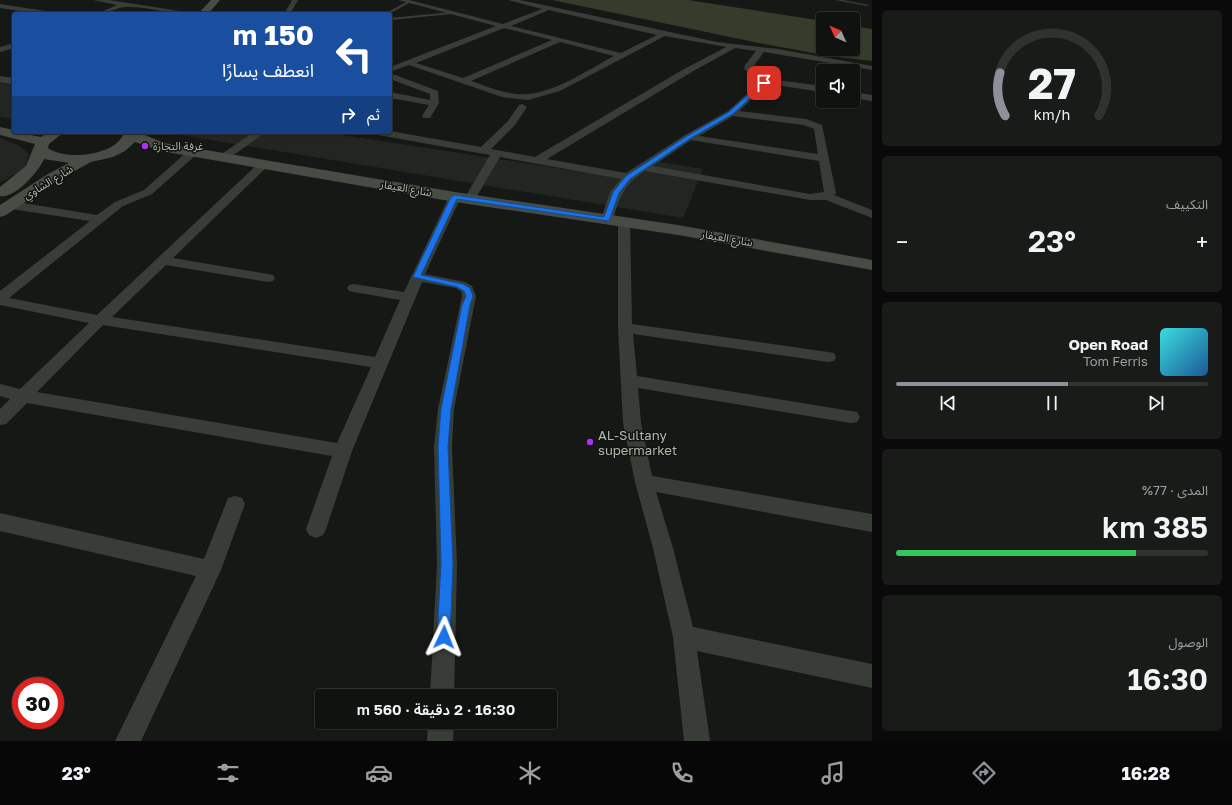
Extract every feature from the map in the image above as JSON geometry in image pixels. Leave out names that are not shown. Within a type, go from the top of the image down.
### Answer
[{"type":"main road","points":[[205,12],[216,0]]},
{"type":"main road","points":[[0,120],[12,122]]},
{"type":"main road","points":[[0,131],[41,145]]},
{"type":"main road","points":[[41,145],[55,134]]},
{"type":"main road","points":[[105,154],[122,147],[129,141],[132,134]]},
{"type":"main road","name":"شارع العيفار","points":[[132,134],[161,147],[462,198],[615,220],[872,265]]},
{"type":"main road","points":[[41,145],[44,155],[53,158],[77,160],[105,154],[161,147]]},
{"type":"main road","name":"شارع الشاوي","points":[[4,196],[27,176],[34,167],[41,145]]},
{"type":"main road","name":"شارع الشاوي","points":[[4,196],[105,154]]},
{"type":"street","points":[[96,0],[174,12]]},
{"type":"street","points":[[104,12],[135,0]]},
{"type":"street","points":[[288,12],[295,0]]},
{"type":"street","points":[[401,0],[622,56]]},
{"type":"street","points":[[511,0],[664,34],[872,68]]},
{"type":"street","points":[[0,6],[39,12]]},
{"type":"street","points":[[392,69],[547,9]]},
{"type":"street","points":[[410,63],[505,95],[528,97],[557,89],[664,34]]},
{"type":"street","points":[[464,81],[559,40]]},
{"type":"street","points":[[1,50],[12,46]]},
{"type":"street","points":[[536,160],[687,71],[734,46]]},
{"type":"street","points":[[762,49],[749,65],[748,69],[766,81],[816,88]]},
{"type":"street","points":[[1,50],[12,51]]},
{"type":"street","points":[[392,77],[433,91],[436,97],[427,116]]},
{"type":"street","points":[[0,78],[12,81]]},
{"type":"street","points":[[697,741],[684,636],[663,548],[644,482],[632,423],[615,220],[616,192],[628,177],[689,137],[731,113],[766,81]]},
{"type":"street","points":[[392,95],[434,103]]},
{"type":"street","points":[[860,96],[872,98]]},
{"type":"street","points":[[483,151],[512,123],[522,107]]},
{"type":"street","points":[[731,113],[815,124],[820,129],[823,158],[830,189],[830,193],[827,196]]},
{"type":"street","points":[[224,157],[258,134]]},
{"type":"street","points":[[389,134],[628,177]]},
{"type":"street","points":[[689,137],[823,158]]},
{"type":"street","points":[[0,300],[122,202],[148,192],[193,152]]},
{"type":"street","points":[[316,529],[343,451],[417,277],[462,198],[497,154]]},
{"type":"street","points":[[0,419],[162,260],[264,164]]},
{"type":"street","points":[[643,167],[810,197],[827,196],[872,214]]},
{"type":"street","points":[[4,196],[99,219]]},
{"type":"street","points":[[162,260],[268,278]]},
{"type":"street","points":[[417,277],[460,285],[467,289],[470,296],[466,305],[446,409],[443,447],[447,564],[442,689]]},
{"type":"street","points":[[354,288],[408,297]]},
{"type":"street","points":[[0,300],[100,320],[380,363]]},
{"type":"street","points":[[625,328],[828,357]]},
{"type":"street","points":[[629,381],[851,417]]},
{"type":"street","points":[[0,390],[24,396],[343,451]]},
{"type":"street","points":[[644,482],[872,523]]},
{"type":"street","points":[[128,741],[210,570],[235,504]]},
{"type":"street","points":[[0,522],[210,570]]},
{"type":"street","points":[[684,636],[872,676]]},
{"type":"street","points":[[440,741],[441,729]]},
{"type":"lane","points":[[837,0],[867,5]]},
{"type":"lane","points":[[390,12],[409,2]]},
{"type":"lane","points":[[392,19],[452,13]]},
{"type":"shaded area","points":[[552,0],[688,0],[816,20],[816,53]]},
{"type":"shaded area","points":[[860,27],[872,29],[872,61],[830,56],[860,56]]},
{"type":"shaded area","points":[[0,79],[12,81],[12,119],[0,117]]},
{"type":"shaded area","points":[[175,134],[336,134],[629,179],[660,162],[703,169],[683,218]]},
{"type":"shaded area","points":[[0,138],[18,145],[29,154],[24,170],[0,182]]},
{"type":"place","name":"غرفة التجارة","points":[[145,146]]},
{"type":"place","name":"AL-Sultany supermarket","points":[[590,442]]},
{"type":"route","points":[[444,637],[447,564],[443,447],[446,409],[466,305],[470,296],[467,289],[460,285],[417,277],[455,197],[607,219],[616,192],[628,177],[689,137],[731,113],[764,83]]}]
